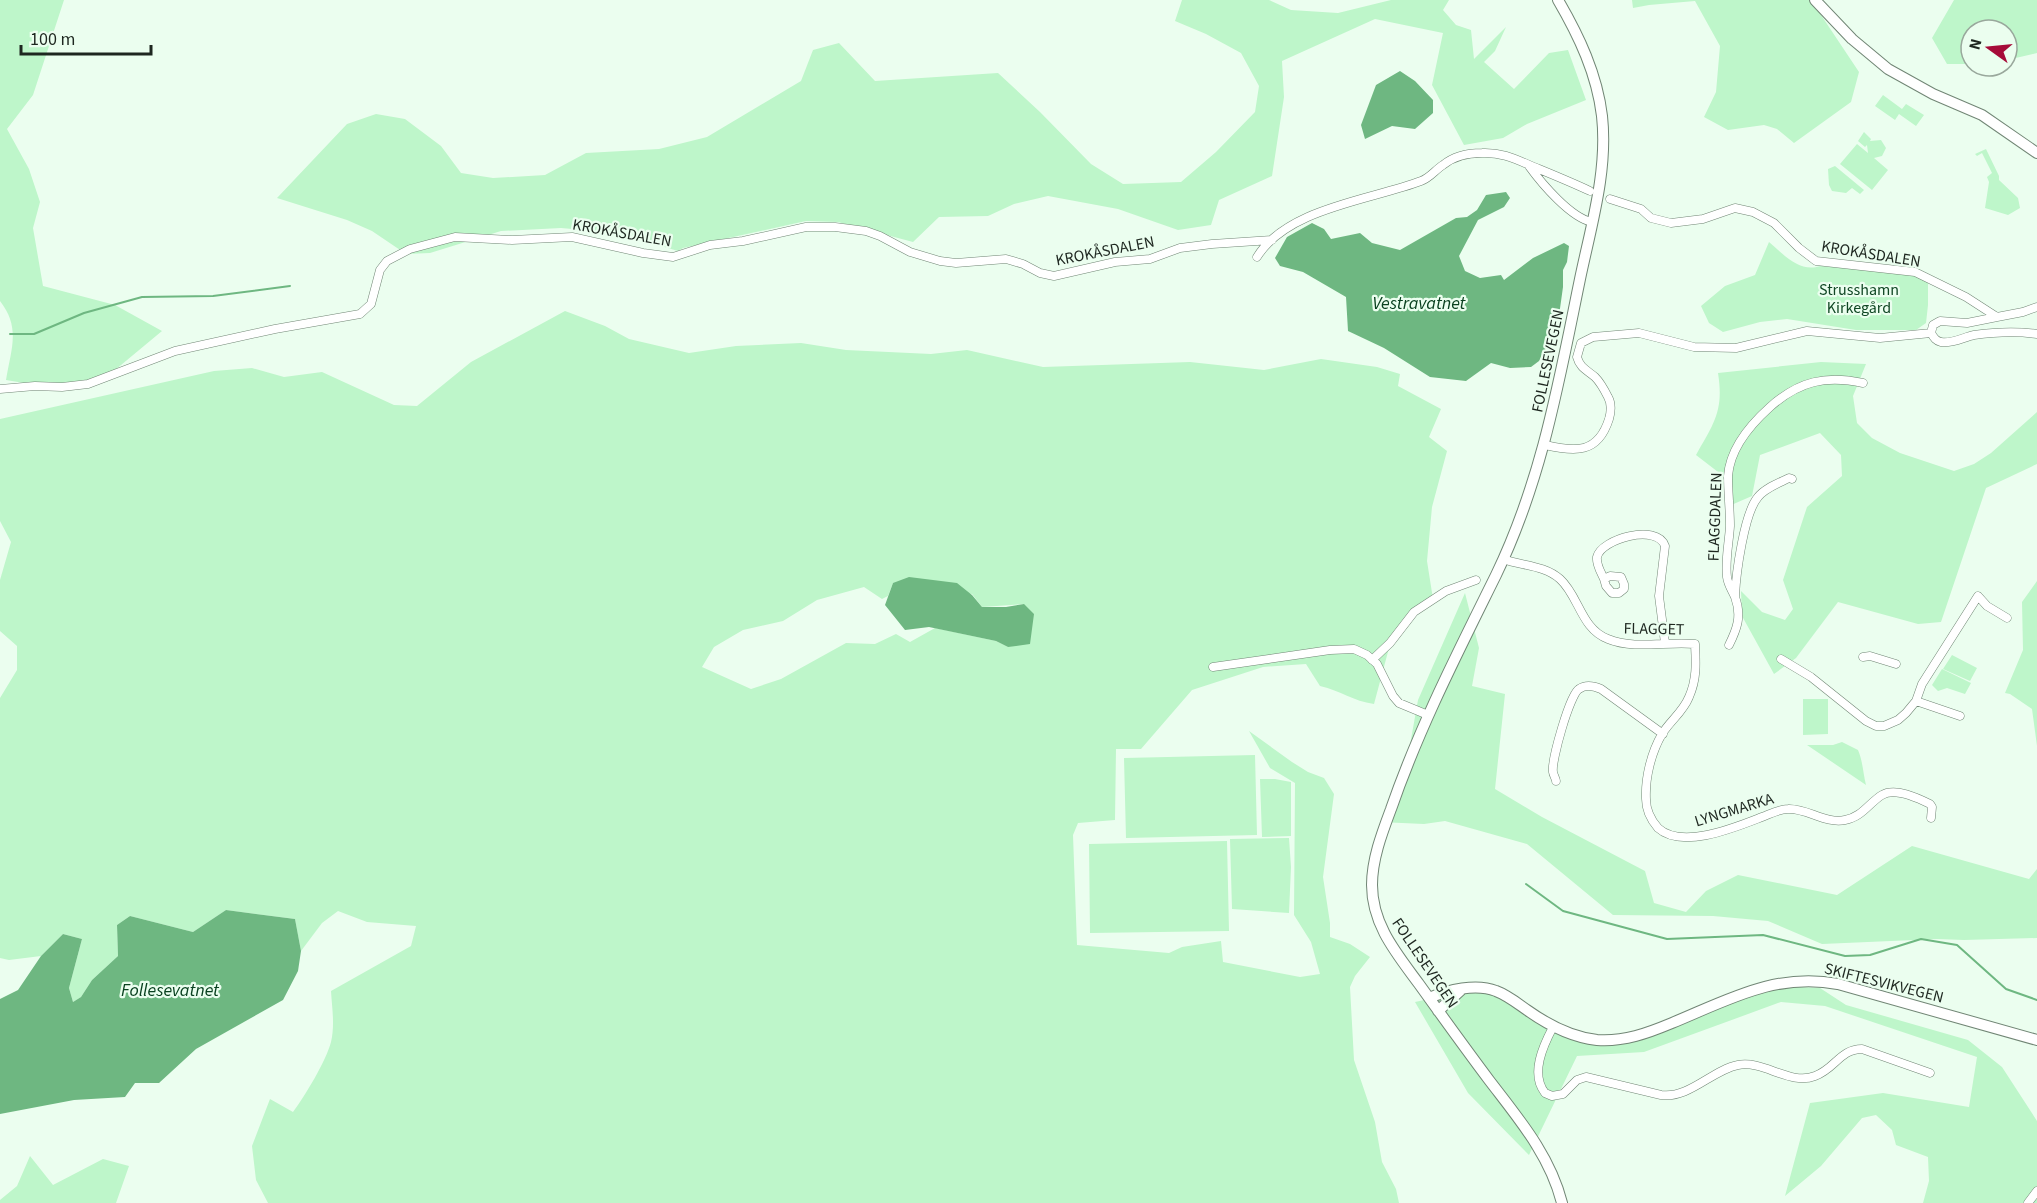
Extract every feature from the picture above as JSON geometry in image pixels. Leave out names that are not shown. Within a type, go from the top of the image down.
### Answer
[{"type":"main road","name":"FOLLESEVEGEN","points":[[1558,0],[1590,64],[1600,102],[1603,128],[1602,154],[1592,222],[1545,445],[1528,500],[1503,559],[1428,715],[1398,786],[1374,861],[1372,887],[1376,913],[1386,937],[1540,1149],[1557,1185],[1562,1203]]},
{"type":"main road","points":[[1815,0],[1852,39],[1888,69],[1933,94],[1982,115],[2037,154]]},
{"type":"main road","name":"SKIFTESVIKVEGEN","points":[[1429,998],[1444,992],[1474,988],[1494,990],[1553,1027],[1586,1038],[1625,1039],[1651,1032],[1760,987],[1786,982],[1812,981],[1838,984],[2037,1040]]},
{"type":"main road","points":[[1438,1011],[1461,990]]},
{"type":"street","name":"KROKÅSDALEN","points":[[1257,257],[1272,240],[1289,227],[1322,211],[1424,180],[1456,157],[1482,153],[1499,154],[1520,160],[1590,191]]},
{"type":"street","points":[[1528,165],[1545,187],[1583,220],[1592,222]]},
{"type":"street","name":"KROKÅSDALEN","points":[[1610,200],[1641,209],[1651,218],[1671,224],[1703,219],[1731,209],[1745,210],[1774,223],[1816,261],[1914,272],[1976,303],[1997,317]]},
{"type":"street","name":"KROKÅSDALEN","points":[[0,389],[35,386],[62,387],[94,382],[175,351],[275,329],[360,314],[371,304],[380,270],[387,261],[410,249],[455,237],[512,240],[572,237],[643,253],[673,257],[710,245],[743,241],[806,227],[835,227],[866,231],[910,252],[931,259],[956,263],[1006,259],[1023,264],[1040,273],[1054,276],[1115,262],[1150,258],[1180,248],[1272,240]]},
{"type":"street","points":[[2037,308],[1967,323],[1940,321],[1933,325],[1931,333],[1936,340],[1946,342],[1993,333],[2037,334]]},
{"type":"street","points":[[1545,445],[1586,449],[1603,435],[1610,414],[1610,399],[1597,379],[1580,366],[1577,357],[1581,343],[1593,336],[1639,333],[1694,347],[1736,348],[1807,331],[1880,338],[1931,333]]},
{"type":"street","name":"FLAGGDALEN","points":[[1735,596],[1729,587],[1726,575],[1730,526],[1728,474],[1741,440],[1758,418],[1780,398],[1806,384],[1829,378],[1863,383]]},
{"type":"street","name":"FLAGGDALEN","points":[[1729,645],[1739,620],[1735,596],[1751,507],[1764,491],[1791,479]]},
{"type":"street","points":[[1604,579],[1597,558],[1603,546],[1647,533],[1654,534],[1663,540],[1665,546],[1659,596],[1665,643]]},
{"type":"street","name":"FLAGGET","points":[[1503,559],[1540,568],[1560,579],[1591,628],[1601,636],[1626,644],[1695,644]]},
{"type":"street","points":[[1372,660],[1390,643],[1414,612],[1446,591],[1476,580]]},
{"type":"street","points":[[1781,659],[1866,721],[1876,726],[1884,726],[1898,720],[1916,701],[1922,684],[1978,596],[1987,606],[2007,618]]},
{"type":"street","name":"LYNGMARKA","points":[[1695,644],[1696,668],[1690,695],[1662,734],[1648,772],[1646,803],[1654,823],[1661,830],[1671,836],[1704,835],[1788,808],[1829,820],[1844,820],[1859,815],[1882,795],[1889,793],[1904,794],[1930,804],[1931,818]]},
{"type":"street","points":[[1214,667],[1330,650],[1354,649],[1378,666],[1399,703],[1428,715]]},
{"type":"street","points":[[1863,657],[1870,656],[1896,664]]},
{"type":"street","points":[[1556,781],[1552,770],[1559,739],[1570,703],[1575,692],[1581,688],[1590,686],[1602,689],[1662,734]]},
{"type":"street","points":[[1916,701],[1960,716]]},
{"type":"street","points":[[1553,1027],[1544,1043],[1539,1062],[1539,1083],[1545,1093],[1551,1095],[1563,1094],[1577,1080],[1586,1077],[1661,1095],[1674,1095],[1740,1064],[1754,1065],[1784,1075],[1815,1077],[1853,1049],[1862,1049],[1930,1073]]},
{"type":"street","points":[[2028,1203],[2037,1191]]},
{"type":"green space","points":[[0,0],[64,0],[33,95],[7,129],[29,169],[40,202],[33,228],[43,286],[115,305],[162,331],[109,375],[60,389],[6,380],[13,339],[10,320],[0,301]]},
{"type":"green space","points":[[1182,0],[1269,0],[1291,10],[1338,13],[1391,0],[1449,0],[1443,10],[1456,25],[1471,30],[1474,59],[1506,27],[1495,51],[1484,62],[1514,89],[1549,53],[1568,50],[1586,100],[1527,124],[1503,138],[1464,145],[1432,85],[1443,33],[1375,19],[1282,61],[1284,97],[1272,176],[1219,200],[1211,225],[1178,230],[1118,209],[1048,196],[1014,204],[988,216],[939,217],[913,242],[838,222],[806,221],[678,251],[617,233],[561,228],[501,231],[430,253],[406,254],[372,231],[347,220],[277,198],[347,124],[376,114],[405,119],[441,146],[461,173],[493,178],[545,175],[586,153],[659,149],[707,137],[801,81],[813,50],[839,43],[875,81],[998,73],[1091,164],[1123,184],[1181,182],[1216,152],[1255,112],[1259,86],[1241,53],[1206,34],[1175,21]]},
{"type":"green space","points":[[1632,0],[1811,0],[1859,72],[1851,102],[1794,143],[1777,129],[1764,125],[1728,130],[1704,117],[1716,92],[1720,46],[1695,1],[1633,8]]},
{"type":"green space","points":[[1954,0],[2037,0],[2037,53],[2019,57],[2019,18],[1959,18],[1959,64],[1947,64],[1932,38]]},
{"type":"green space","points":[[1883,95],[1902,109],[1906,104],[1924,115],[1916,126],[1899,114],[1895,120],[1875,106]]},
{"type":"green space","points":[[1864,132],[1871,139],[1870,141],[1881,140],[1886,148],[1882,156],[1874,158],[1888,170],[1872,190],[1840,164],[1857,144],[1868,153],[1867,145],[1865,147],[1858,141]]},
{"type":"green space","points":[[1986,149],[1999,180],[2018,198],[2020,208],[2008,215],[1985,208],[1989,182],[1987,177],[1992,173],[1982,153],[1977,156],[1975,154]]},
{"type":"green space","points":[[1835,166],[1864,190],[1860,194],[1852,188],[1846,193],[1832,191],[1829,185],[1828,169]]},
{"type":"green space","name":"Strusshamn Kirkegård","points":[[1769,242],[1793,262],[1806,267],[1820,266],[1907,273],[1928,281],[1926,323],[1916,330],[1856,330],[1787,319],[1760,322],[1723,332],[1709,323],[1701,306],[1725,286],[1755,275]]},
{"type":"green space","points":[[565,311],[605,326],[629,339],[689,353],[736,346],[801,343],[846,350],[931,354],[967,350],[1043,367],[1190,362],[1264,370],[1321,359],[1377,367],[1400,374],[1398,386],[1441,409],[1429,437],[1447,451],[1432,507],[1427,561],[1433,599],[1413,614],[1389,648],[1374,704],[1320,686],[1306,664],[1263,667],[1192,690],[1141,749],[1116,749],[1115,820],[1078,823],[1073,835],[1077,945],[1169,953],[1182,947],[1221,941],[1223,962],[1300,977],[1320,974],[1311,942],[1294,915],[1295,783],[1270,768],[1249,731],[1292,762],[1324,778],[1334,794],[1323,877],[1330,937],[1350,944],[1370,957],[1355,976],[1350,987],[1354,1060],[1375,1122],[1382,1162],[1396,1189],[1399,1203],[268,1203],[256,1180],[252,1146],[270,1099],[293,1112],[315,1078],[331,1042],[333,1023],[331,991],[411,946],[416,926],[367,922],[338,911],[322,923],[301,951],[295,919],[226,910],[193,932],[130,916],[117,925],[118,956],[92,980],[81,997],[73,1002],[69,988],[82,939],[63,934],[41,956],[9,960],[0,958],[0,698],[17,670],[17,646],[0,631],[0,580],[11,542],[0,521],[0,419],[214,371],[252,368],[284,377],[322,372],[394,405],[417,406],[471,362]],"holes":[[[893,583],[972,594],[982,607],[1024,604],[1008,647],[996,641],[935,628],[910,642],[896,634],[875,644],[846,643],[781,679],[751,689],[702,667],[714,647],[743,630],[783,621],[817,600],[864,587],[882,599],[888,596]]]},
{"type":"green space","points":[[1821,362],[1866,364],[1853,396],[1857,423],[1872,438],[1900,453],[1954,471],[1974,464],[1991,453],[2037,412],[2037,464],[1986,488],[1941,622],[1918,624],[1838,602],[1796,658],[1774,674],[1742,616],[1741,591],[1762,612],[1785,620],[1793,609],[1783,580],[1807,507],[1842,476],[1841,455],[1820,433],[1760,455],[1752,496],[1729,506],[1731,482],[1696,455],[1716,416],[1720,397],[1718,373]]},
{"type":"green space","points":[[2037,581],[2037,746],[2032,709],[2005,693],[2023,650],[2022,602]]},
{"type":"green space","points":[[1465,593],[1479,648],[1472,686],[1505,694],[1495,789],[1542,817],[1645,871],[1654,903],[1686,912],[1706,891],[1738,875],[1837,895],[1912,846],[2029,879],[2037,869],[2037,938],[1822,944],[1768,921],[1713,916],[1613,915],[1527,844],[1445,821],[1424,824],[1380,822],[1402,790],[1418,700]]},
{"type":"green space","points":[[1952,655],[1977,668],[1970,681],[1943,669]]},
{"type":"green space","points":[[1942,669],[1971,683],[1965,694],[1947,688],[1938,691],[1932,685]]},
{"type":"green space","points":[[1803,699],[1828,699],[1828,734],[1803,735]]},
{"type":"green space","points":[[1842,742],[1858,750],[1866,785],[1807,745],[1833,745]]},
{"type":"green space","points":[[1255,755],[1257,835],[1126,838],[1124,758]]},
{"type":"green space","points":[[1260,779],[1291,782],[1291,836],[1262,837]]},
{"type":"green space","points":[[1289,838],[1291,867],[1289,913],[1232,909],[1230,839]]},
{"type":"green space","points":[[1227,841],[1229,931],[1090,933],[1089,844]]},
{"type":"green space","points":[[1755,985],[1820,988],[1846,1005],[1968,1040],[2002,1067],[2037,1121],[2037,1203],[1923,1203],[1929,1181],[1928,1157],[1896,1145],[1892,1130],[1876,1115],[1862,1118],[1821,1166],[1785,1196],[1810,1103],[1883,1093],[1969,1107],[1977,1057],[1825,1006],[1781,1002],[1644,1052],[1577,1056],[1529,1155],[1468,1093],[1415,1002],[1488,986],[1576,1036],[1634,1034]]},
{"type":"green space","points":[[30,1156],[53,1185],[103,1159],[129,1166],[116,1203],[0,1203],[0,1200],[17,1186]]},
{"type":"water","points":[[1400,71],[1415,81],[1433,100],[1433,113],[1415,129],[1392,126],[1365,139],[1361,125],[1376,85]]},
{"type":"water","name":"Vestravatnet","points":[[1506,192],[1510,198],[1504,207],[1478,220],[1459,256],[1465,271],[1480,278],[1501,275],[1504,280],[1533,258],[1564,243],[1569,246],[1567,262],[1563,270],[1556,337],[1539,361],[1531,367],[1510,368],[1491,363],[1466,381],[1430,377],[1384,348],[1348,331],[1346,297],[1303,272],[1280,266],[1275,258],[1287,237],[1312,223],[1324,229],[1331,239],[1360,233],[1372,243],[1400,250],[1456,218],[1467,217],[1477,210],[1486,195]]},
{"type":"water","points":[[909,577],[957,583],[982,607],[1024,604],[1034,614],[1030,644],[1008,647],[996,641],[929,627],[905,630],[885,605],[893,583]]},
{"type":"water","name":"Follesevatnet","points":[[226,910],[295,919],[301,951],[298,971],[283,1000],[196,1049],[159,1083],[135,1083],[125,1097],[74,1100],[0,1114],[0,999],[18,990],[41,956],[63,934],[82,939],[69,988],[73,1002],[81,997],[92,980],[118,956],[117,925],[130,916],[193,932]]},
{"type":"waterway","points":[[10,334],[34,334],[84,313],[142,297],[213,296],[290,286]]},
{"type":"waterway","points":[[1526,884],[1563,911],[1667,939],[1763,935],[1845,956],[1870,955],[1921,939],[1957,945],[2006,989],[2037,1000]]}]
